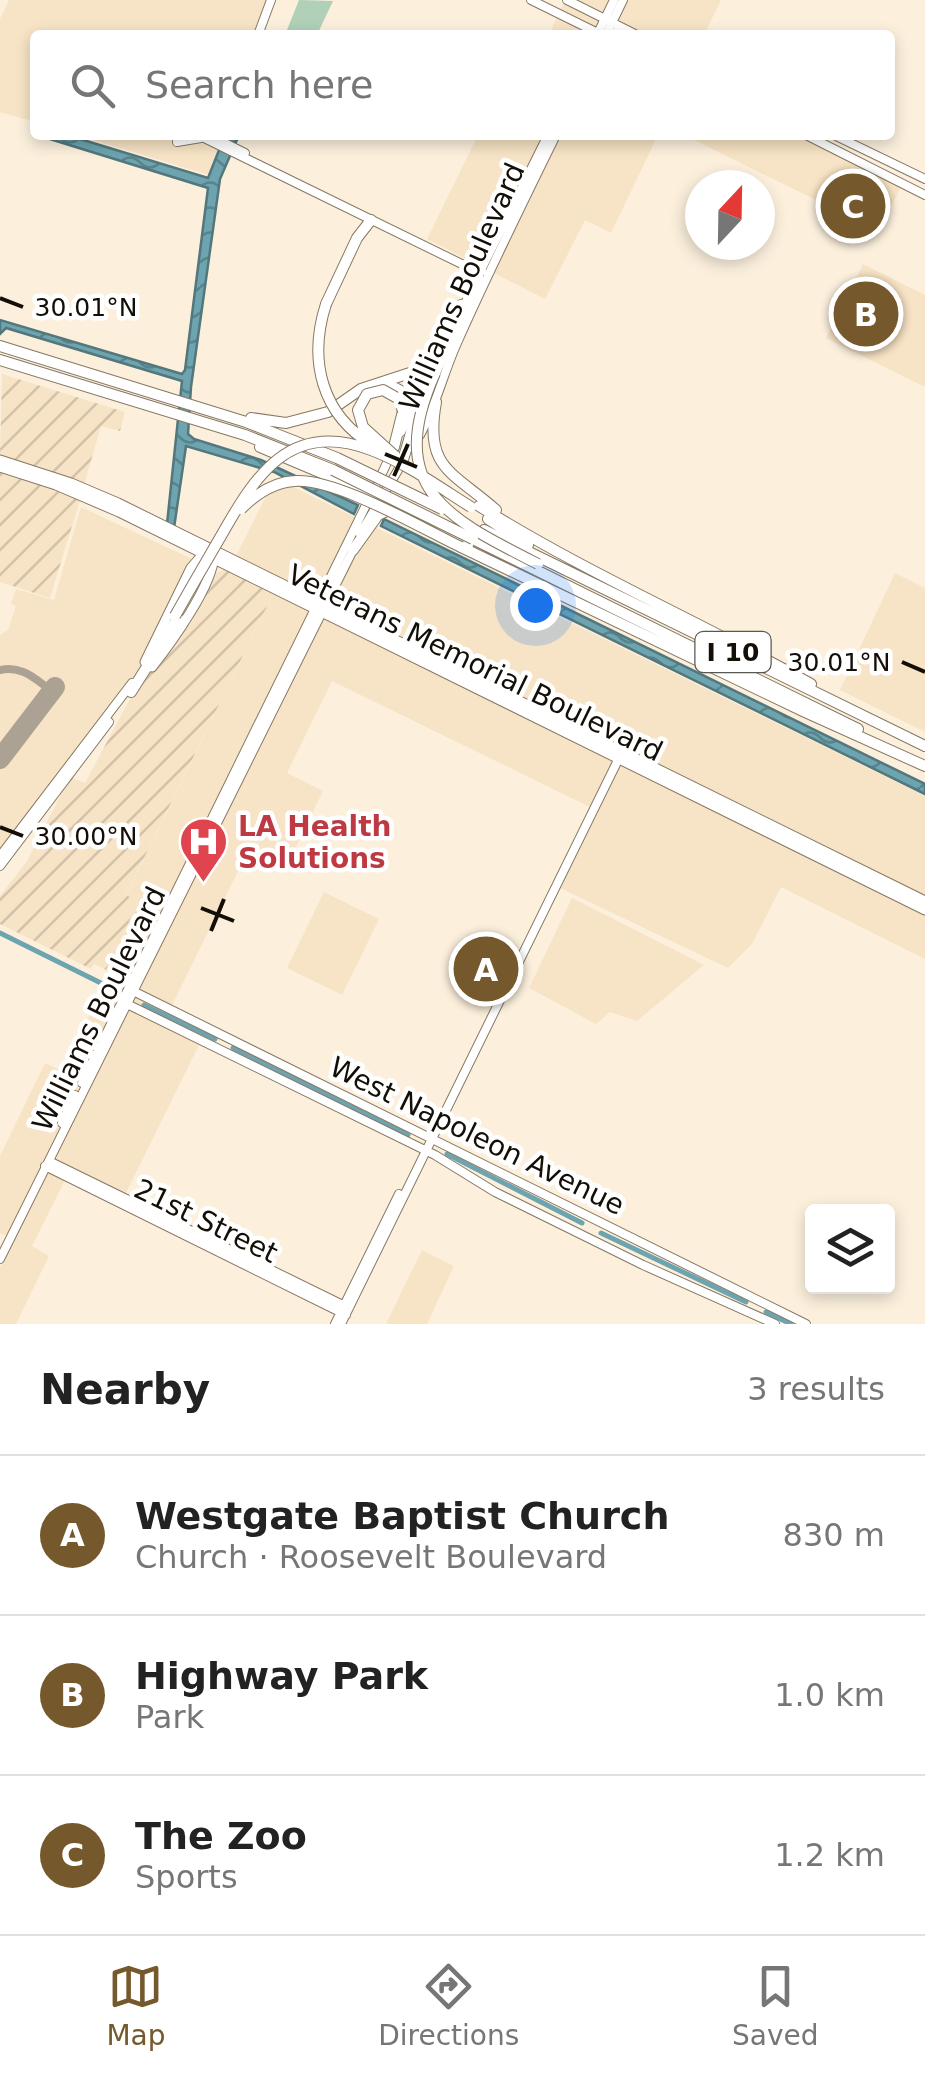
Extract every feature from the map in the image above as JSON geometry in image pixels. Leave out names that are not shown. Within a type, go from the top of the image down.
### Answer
[{"type":"highway","points":[[365,216],[319,326],[316,355],[326,394],[352,431],[397,455],[589,582]]},
{"type":"highway","points":[[483,274],[446,342],[417,430],[419,458],[428,485],[443,508],[461,524],[746,674]]},
{"type":"highway","points":[[201,407],[286,423],[328,412],[362,388],[416,371],[446,342]]},
{"type":"highway","name":"I 10","points":[[0,346],[268,429],[337,458],[925,746]]},
{"type":"highway","name":"I 10","points":[[0,360],[278,447],[333,470],[925,764]]},
{"type":"highway","points":[[376,384],[398,389],[414,422],[397,455]]},
{"type":"highway","points":[[397,455],[363,427],[358,410],[367,394],[378,390],[390,392],[408,409]]},
{"type":"highway","points":[[436,402],[432,435],[437,456],[510,525]]},
{"type":"highway","points":[[397,455],[408,409]]},
{"type":"highway","points":[[199,421],[353,488],[368,501],[383,500]]},
{"type":"highway","points":[[140,672],[177,617],[260,473],[284,453],[331,443],[359,446],[416,473],[603,577],[744,646],[877,722]]},
{"type":"highway","points":[[131,692],[242,509],[255,496],[285,482],[326,485],[805,712],[925,764]]},
{"type":"highway","points":[[353,550],[378,515],[395,509],[472,547],[571,588]]},
{"type":"main road","points":[[260,30],[271,0]]},
{"type":"main road","points":[[531,0],[592,30]]},
{"type":"main road","points":[[568,0],[627,30]]},
{"type":"main road","points":[[605,30],[614,0]]},
{"type":"main road","points":[[609,20],[624,0]]},
{"type":"main road","points":[[585,27],[595,24],[593,12]]},
{"type":"main road","points":[[214,140],[483,274]]},
{"type":"main road","name":"Williams Boulevard","points":[[8,1235],[84,1091],[368,501],[436,402],[483,274],[551,140]]},
{"type":"main road","points":[[816,140],[925,195]]},
{"type":"main road","points":[[844,140],[925,179]]},
{"type":"main road","name":"Williams Boulevard","points":[[408,409],[446,342]]},
{"type":"main road","name":"Williams Boulevard","points":[[130,989],[166,924],[174,896],[319,608],[369,517],[383,500],[397,455]]},
{"type":"main road","name":"Veterans Memorial Boulevard","points":[[0,463],[168,532],[286,587],[319,608]]},
{"type":"main road","name":"Veterans Memorial Boulevard","points":[[0,463],[71,483],[149,519],[183,544],[211,553],[258,581],[448,667],[619,755],[850,864],[925,910]]},
{"type":"main road","points":[[122,514],[146,522],[149,519]]},
{"type":"main road","points":[[0,856],[140,672],[191,568],[192,556],[183,544]]},
{"type":"main road","points":[[191,568],[211,553]]},
{"type":"main road","points":[[211,553],[211,572]]},
{"type":"main road","points":[[0,866],[174,636],[211,572],[221,566],[230,567]]},
{"type":"main road","points":[[258,581],[286,587]]},
{"type":"main road","name":"Veterans Memorial Boulevard","points":[[372,634],[483,692],[503,697]]},
{"type":"main road","points":[[396,649],[444,670],[448,667]]},
{"type":"main road","points":[[503,697],[559,725]]},
{"type":"main road","name":"Veterans Memorial Boulevard","points":[[559,725],[596,739],[605,748]]},
{"type":"main road","points":[[237,779],[244,754]]},
{"type":"main road","points":[[343,1315],[619,755]]},
{"type":"main road","name":"Veterans Memorial Boulevard","points":[[619,755],[665,782],[816,856],[925,901]]},
{"type":"main road","points":[[665,782],[669,778],[699,790]]},
{"type":"main road","points":[[210,834],[214,815]]},
{"type":"main road","points":[[746,821],[775,834],[782,831]]},
{"type":"main road","points":[[802,849],[807,846],[835,857]]},
{"type":"main road","points":[[816,856],[841,866],[850,864]]},
{"type":"main road","name":"West Napoleon Avenue","points":[[130,989],[806,1324]]},
{"type":"main road","points":[[142,1012],[138,1000],[150,998]]},
{"type":"main road","name":"Williams Boulevard","points":[[1,1253],[124,1003]]},
{"type":"main road","name":"West Napoleon Avenue","points":[[124,1003],[424,1150],[495,1192],[572,1230],[775,1324]]},
{"type":"main road","points":[[208,1044],[220,1042],[217,1032]]},
{"type":"main road","points":[[228,1054],[228,1045],[240,1044]]},
{"type":"main road","points":[[83,1080],[84,1091]]},
{"type":"main road","points":[[404,1140],[416,1139],[414,1130]]},
{"type":"main road","points":[[439,1158],[438,1148],[450,1148]]},
{"type":"main road","points":[[47,1164],[49,1150]]},
{"type":"main road","name":"21st Street","points":[[47,1164],[343,1315]]},
{"type":"main road","points":[[572,1230],[585,1229],[586,1214]]},
{"type":"main road","points":[[597,1241],[596,1228],[610,1226]]},
{"type":"main road","points":[[741,1307],[752,1306],[752,1297]]},
{"type":"main road","points":[[764,1318],[760,1307],[770,1306]]},
{"type":"shaded area","points":[[9,0],[275,0],[264,30],[30,30],[30,121],[0,112],[0,19]]},
{"type":"shaded area","points":[[565,0],[721,0],[706,30],[551,30]]},
{"type":"shaded area","points":[[94,140],[222,140],[209,175]]},
{"type":"shaded area","points":[[476,140],[656,140],[611,233],[585,220],[545,299],[427,239]]},
{"type":"shaded area","points":[[694,140],[808,140],[902,185],[879,231],[775,180],[775,170],[755,170]]},
{"type":"shaded area","points":[[863,264],[925,295],[925,387],[826,338]]},
{"type":"shaded area","points":[[2,374],[125,412],[120,431],[101,426],[84,485],[0,457]]},
{"type":"shaded area","points":[[0,470],[81,497],[50,598],[0,582]]},
{"type":"shaded area","points":[[291,486],[925,796],[925,959],[781,887],[752,944],[728,968],[558,887],[594,809],[332,681],[287,773],[323,791],[285,869],[248,851],[171,1007],[164,1025],[200,1043],[124,1197],[70,1170],[32,1246],[49,1256],[16,1324],[0,1324],[0,1267],[14,1240],[0,1233],[0,1156],[45,1063],[63,1072],[133,913],[160,913],[126,896],[280,580],[236,556],[268,492]]},
{"type":"shaded area","points":[[81,507],[211,568],[157,657],[0,870],[0,635],[8,630],[16,606],[11,604],[16,589],[54,600]]},
{"type":"shaded area","points":[[227,569],[274,592],[126,895],[160,914],[155,924],[133,913],[106,970],[94,964],[91,969],[0,924],[0,896],[27,861],[70,777],[85,783],[130,699],[185,624],[190,625],[217,572]]},
{"type":"shaded area","points":[[895,573],[925,588],[925,732],[840,690]]},
{"type":"shaded area","points":[[324,892],[379,919],[342,995],[287,968]]},
{"type":"shaded area","points":[[572,898],[704,965],[637,1021],[610,1012],[596,1024],[529,988]]},
{"type":"shaded area","points":[[422,1250],[454,1266],[427,1324],[386,1324]]},
{"type":"green space","points":[[299,0],[333,1],[319,30],[287,30]]},
{"type":"water","points":[[53,140],[83,140],[208,178],[223,140],[237,140],[220,179],[188,434],[261,460],[358,505],[354,514],[274,472],[186,446],[174,528],[167,524],[182,381],[6,328],[0,334],[0,320],[182,374],[208,188]]},
{"type":"water","points":[[384,519],[925,784],[925,794],[381,526]]},
{"type":"waterway","points":[[0,933],[121,993]]},
{"type":"waterway","points":[[144,1005],[215,1039]]},
{"type":"waterway","points":[[233,1048],[408,1135]]},
{"type":"waterway","points":[[447,1154],[582,1223]]},
{"type":"waterway","points":[[601,1233],[746,1302]]},
{"type":"waterway","points":[[766,1312],[791,1324]]},
{"type":"taxiway","points":[[0,670],[22,671],[52,691]]},
{"type":"runway","points":[[0,759],[55,687]]},
{"type":"place","name":"The Zoo","points":[[853,206]]},
{"type":"place","name":"Highway Park","points":[[866,314]]},
{"type":"place","name":"LA Health Solutions","points":[[203,884]]},
{"type":"place","name":"Westgate Baptist Church","points":[[486,969]]}]
